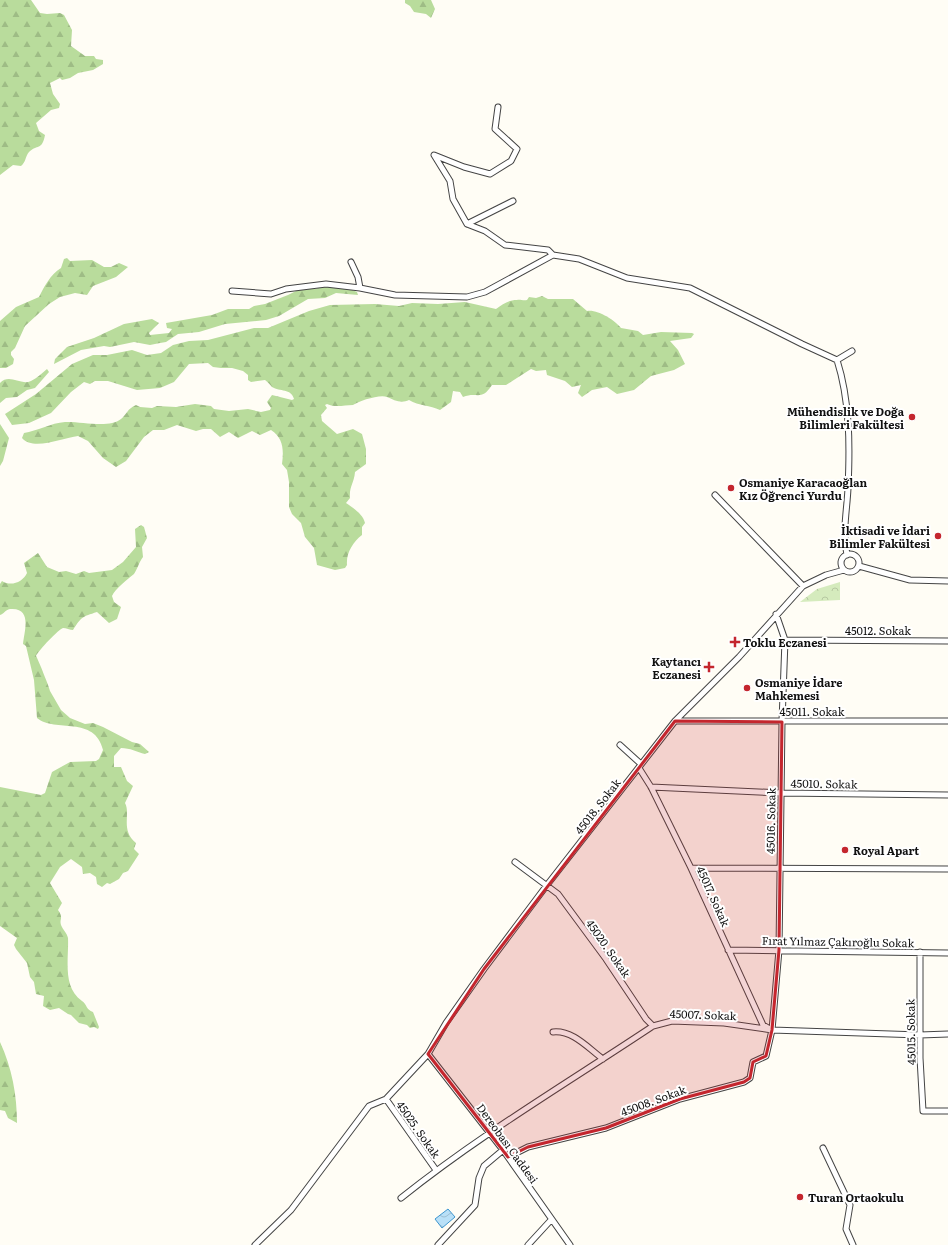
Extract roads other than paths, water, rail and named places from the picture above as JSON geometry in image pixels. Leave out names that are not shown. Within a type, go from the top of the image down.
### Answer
[{"type":"street","points":[[498,106],[494,129],[517,149],[511,161],[490,174],[464,167],[434,154],[450,181],[453,199],[467,224],[485,231],[505,245],[548,250],[554,255],[579,259],[627,278],[690,288],[837,360],[845,384],[849,428],[848,489],[843,540],[847,555]]},
{"type":"street","points":[[467,224],[513,201]]},
{"type":"street","points":[[232,291],[271,294],[292,288],[326,284],[395,294],[467,297],[485,292],[554,255]]},
{"type":"street","points":[[351,262],[358,277],[360,288]]},
{"type":"street","points":[[837,360],[852,351]]},
{"type":"street","points":[[716,495],[803,586]]},
{"type":"street","points":[[852,554],[857,557],[859,566],[853,572],[844,570],[841,562],[847,555],[852,554]]},
{"type":"street","points":[[859,566],[910,580],[948,581]]},
{"type":"street","name":"45018. Sokak","points":[[386,1099],[428,1054],[459,1005],[547,885],[675,721],[739,657],[776,614],[803,586],[826,575],[844,570]]},
{"type":"street","name":"45016. Sokak","points":[[772,1030],[779,950],[782,722],[785,640],[776,614]]},
{"type":"street","name":"45012. Sokak","points":[[785,640],[948,641]]},
{"type":"street","name":"45011. Sokak","points":[[675,721],[948,721]]},
{"type":"street","name":"45017. Sokak","points":[[620,745],[640,766],[691,868],[763,1025],[772,1030]]},
{"type":"street","name":"45010. Sokak","points":[[651,787],[781,793],[948,795]]},
{"type":"street","name":"45020. Sokak","points":[[514,862],[558,894],[606,959],[646,1019],[653,1026]]},
{"type":"street","points":[[691,868],[948,869]]},
{"type":"street","name":"Fırat Yılmaz Çakıroğlu Sokak","points":[[728,950],[948,953]]},
{"type":"street","name":"45015. Sokak","points":[[920,952],[920,1035],[924,1110],[948,1111]]},
{"type":"street","name":"45007. Sokak","points":[[490,1133],[653,1026],[672,1021],[724,1023],[772,1030],[920,1035],[948,1034]]},
{"type":"street","name":"45008. Sokak","points":[[508,1157],[528,1147],[606,1128],[680,1099],[744,1082],[750,1078],[753,1062],[766,1056],[772,1030]]},
{"type":"street","points":[[553,1032],[562,1031],[574,1037],[603,1059]]},
{"type":"street","name":"Dereobası Caddesi","points":[[428,1054],[503,1150],[570,1245]]},
{"type":"street","points":[[255,1245],[291,1210],[369,1106],[386,1099]]},
{"type":"street","name":"45025. Sokak","points":[[386,1099],[436,1170]]},
{"type":"street","name":"45025. Sokak","points":[[401,1198],[436,1170],[490,1133]]},
{"type":"street","points":[[823,1148],[850,1205],[846,1229],[853,1245]]},
{"type":"street","points":[[438,1245],[475,1205],[479,1178],[484,1166],[503,1150]]},
{"type":"street","points":[[528,1245],[551,1220]]},
{"type":"water","points":[[448,1209],[455,1217],[442,1228],[435,1219]]},
{"type":"place","name":"Mühendislik ve Doğa Bilimleri Fakültesi","points":[[912,417]]},
{"type":"place","name":"Osmaniye Karacaoğlan Kız Öğrenci Yurdu","points":[[731,488]]},
{"type":"place","name":"İktisadi ve İdari Bilimler Fakültesi","points":[[938,536]]},
{"type":"place","name":"Toklu Eczanesi","points":[[735,642]]},
{"type":"place","name":"Kaytancı Eczanesi","points":[[709,667]]},
{"type":"place","name":"Osmaniye İdare Mahkemesi","points":[[747,688]]},
{"type":"place","name":"Royal Apart","points":[[845,850]]},
{"type":"place","name":"Turan Ortaokulu","points":[[800,1197]]}]
